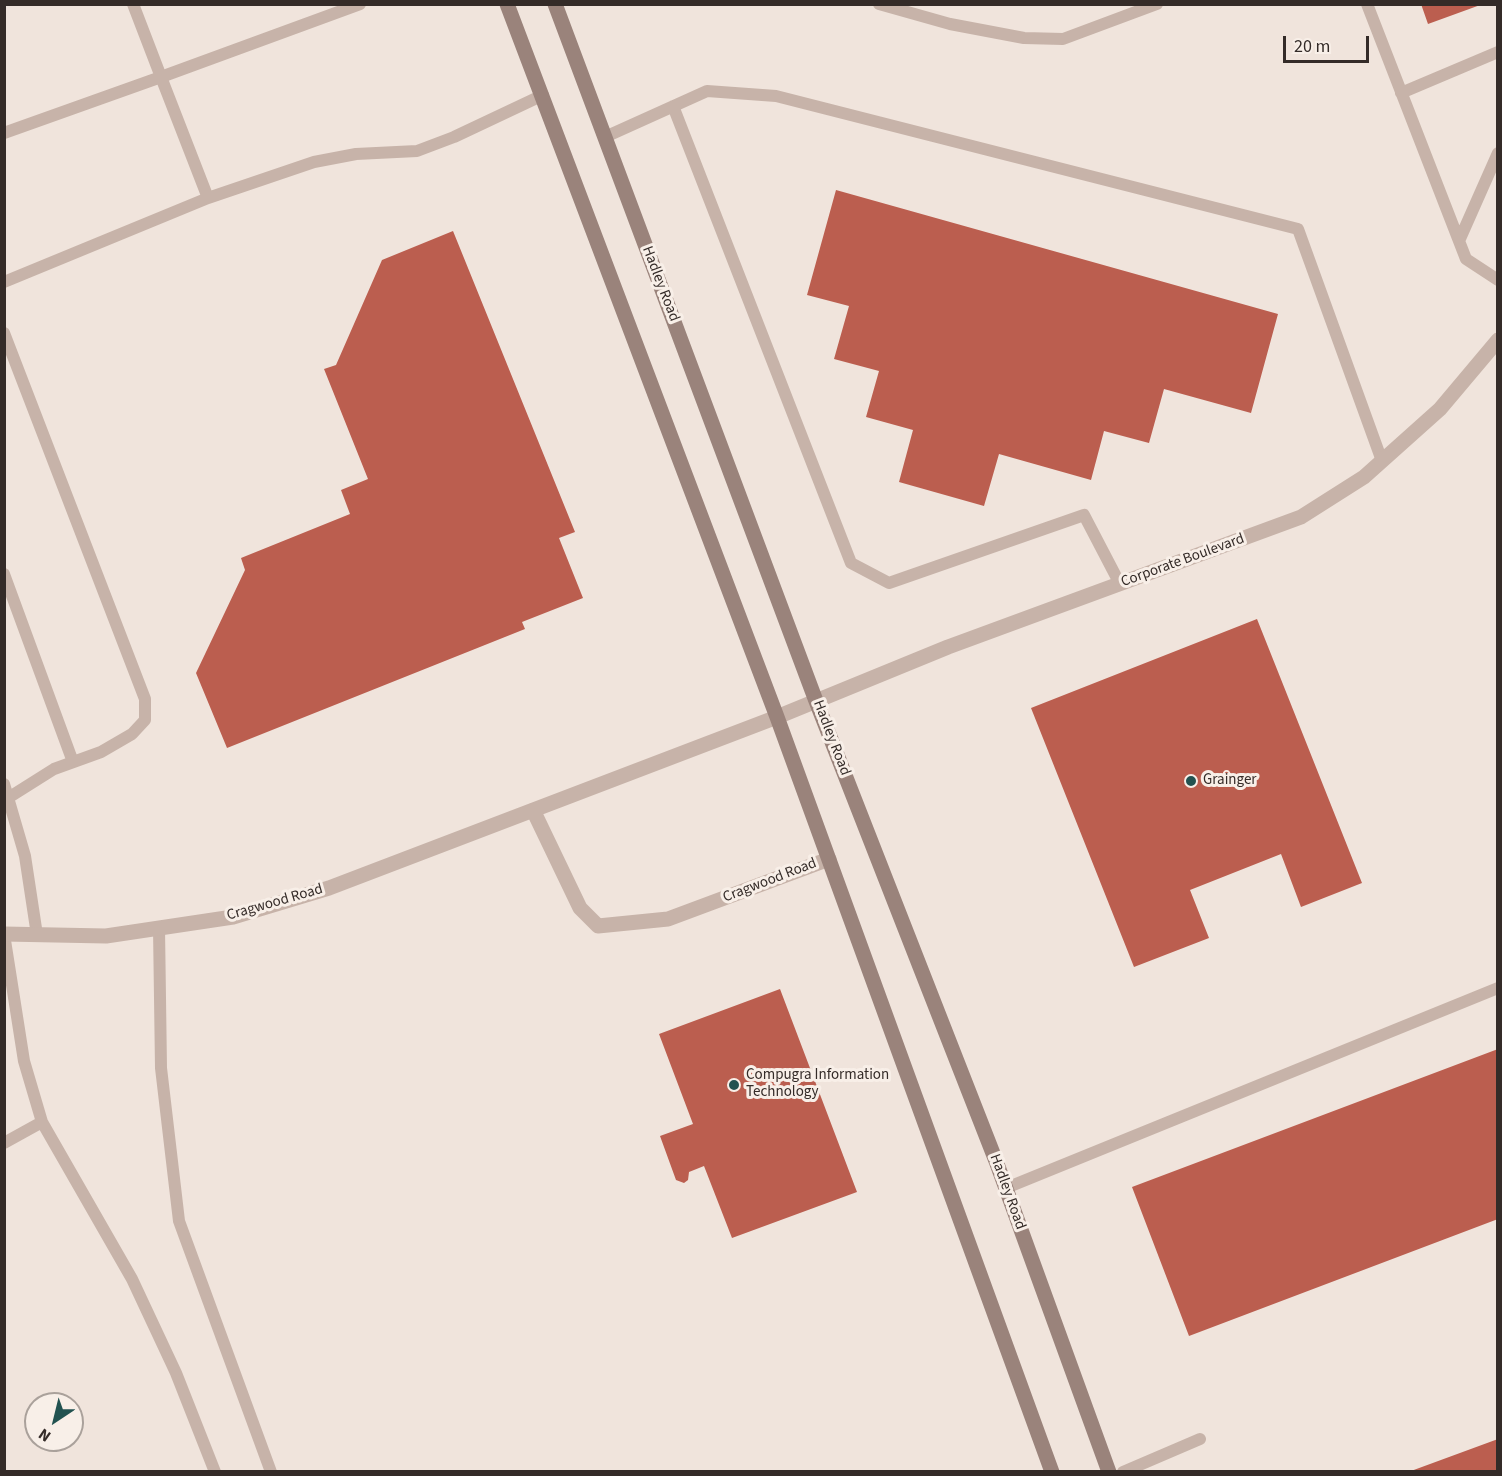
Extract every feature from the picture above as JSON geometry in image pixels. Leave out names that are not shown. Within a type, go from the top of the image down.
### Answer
[{"type":"main road","points":[[507,4],[777,717],[1052,1472]]},
{"type":"main road","name":"Hadley Road","points":[[555,4],[816,701],[1006,1188],[1109,1472]]},
{"type":"street","name":"Corporate Boulevard","points":[[816,701],[948,647],[1300,517],[1364,477],[1440,409],[1497,340]]},
{"type":"street","name":"Cragwood Road","points":[[4,934],[106,936],[233,918],[329,888],[816,701]]},
{"type":"street","name":"Cragwood Road","points":[[533,810],[580,908],[598,926],[668,920],[829,859]]},
{"type":"lane","points":[[133,4],[208,198]]},
{"type":"lane","points":[[4,133],[360,4]]},
{"type":"lane","points":[[879,4],[950,24],[1024,38],[1063,39],[1157,4]]},
{"type":"lane","points":[[1367,4],[1466,259],[1497,280]]},
{"type":"lane","points":[[1401,93],[1497,52]]},
{"type":"lane","points":[[605,137],[707,91],[776,96],[1298,229],[1382,461]]},
{"type":"lane","points":[[4,282],[208,198],[314,162],[356,154],[417,151],[454,137],[543,95]]},
{"type":"lane","points":[[673,106],[850,563],[889,583],[1084,514],[1120,584]]},
{"type":"lane","points":[[1459,240],[1497,153]]},
{"type":"lane","points":[[4,333],[145,699],[145,720],[132,734],[101,752],[54,770],[8,798]]},
{"type":"lane","points":[[4,574],[73,762]]},
{"type":"lane","points":[[4,784],[25,856],[37,935]]},
{"type":"lane","points":[[159,928],[161,1068],[179,1221],[271,1472]]},
{"type":"lane","points":[[4,934],[24,1061],[42,1122],[132,1279],[176,1373],[215,1472]]},
{"type":"lane","points":[[1006,1188],[1497,988]]},
{"type":"lane","points":[[4,1143],[42,1122]]},
{"type":"lane","points":[[1124,1472],[1200,1439]]},
{"type":"building","points":[[1421,4],[1483,4],[1428,24]]},
{"type":"building","points":[[836,190],[1278,314],[1251,413],[1164,389],[1149,443],[1104,431],[1091,480],[999,454],[984,506],[899,482],[913,430],[866,417],[879,371],[834,359],[849,306],[807,295]]},
{"type":"building","points":[[453,231],[575,532],[559,538],[583,598],[522,622],[525,629],[227,748],[196,673],[245,570],[241,558],[350,514],[341,490],[368,479],[324,369],[336,365],[382,260]]},
{"type":"building","name":"Grainger","points":[[1257,619],[1362,883],[1301,907],[1281,854],[1190,890],[1209,938],[1134,967],[1031,708]]},
{"type":"building","points":[[780,989],[857,1192],[732,1238],[704,1166],[689,1172],[688,1180],[684,1183],[676,1180],[660,1136],[693,1124],[659,1034]]},
{"type":"building","points":[[1498,1049],[1498,1219],[1189,1336],[1132,1187]]},
{"type":"building","points":[[1498,1439],[1498,1472],[1411,1472],[1411,1471]]},
{"type":"place","name":"Grainger","points":[[1191,781]]},
{"type":"place","name":"Compugra Information Technology","points":[[734,1085]]}]
